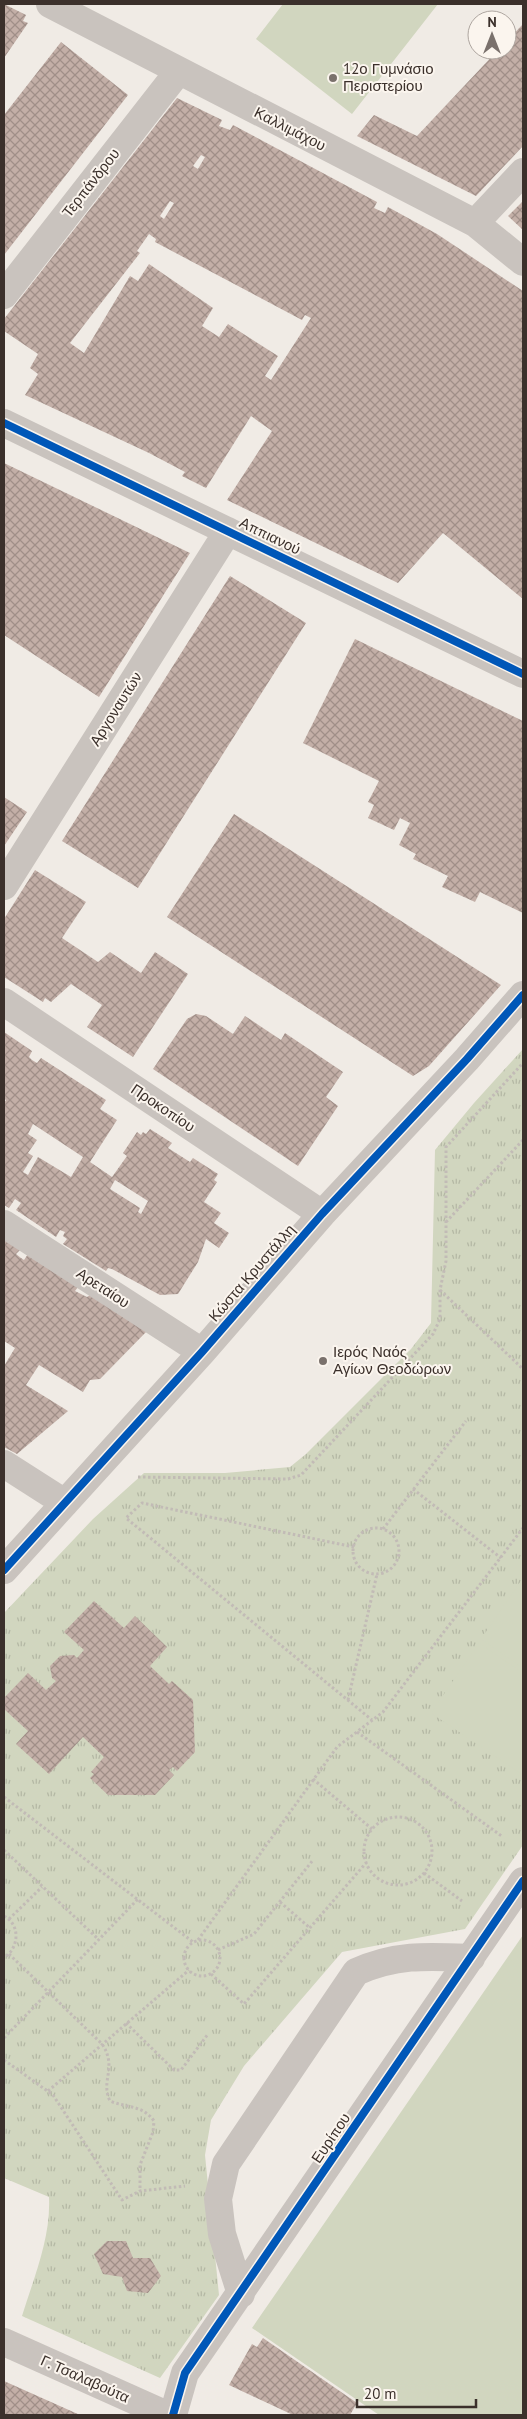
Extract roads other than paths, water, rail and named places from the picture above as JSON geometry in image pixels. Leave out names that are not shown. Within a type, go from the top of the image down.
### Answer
[{"type":"street","name":"Καλλιμάχου","points":[[50,4],[178,72],[475,223],[523,262]]},
{"type":"street","name":"Τερπάνδρου","points":[[4,295],[178,72]]},
{"type":"street","points":[[475,223],[523,172]]},
{"type":"street","name":"Αππιανού","points":[[4,423],[523,674]]},
{"type":"street","name":"Αργοναυτών","points":[[4,886],[228,531]]},
{"type":"street","name":"Κώστα Κρυστάλλη","points":[[4,1570],[202,1352],[322,1214],[467,1059],[523,996]]},
{"type":"street","name":"Προκοπίου","points":[[4,1002],[322,1214]]},
{"type":"street","name":"Αρεταίου","points":[[4,1224],[202,1352]]},
{"type":"street","points":[[4,1464],[66,1503]]},
{"type":"street","name":"Ευρίπου","points":[[173,2415],[185,2373],[523,1881]]},
{"type":"street","points":[[241,2294],[222,2234],[218,2198],[226,2164],[356,1972],[379,1961],[421,1956],[471,1958]]},
{"type":"street","name":"Γ. Τσαλαβούτα","points":[[4,2342],[116,2405],[167,2415]]},
{"type":"place","name":"12ο Γυμνάσιο Περιστερίου","points":[[333,78]]},
{"type":"place","name":"Ιερός Ναός Αγίων Θεοδώρων","points":[[323,1361]]}]
